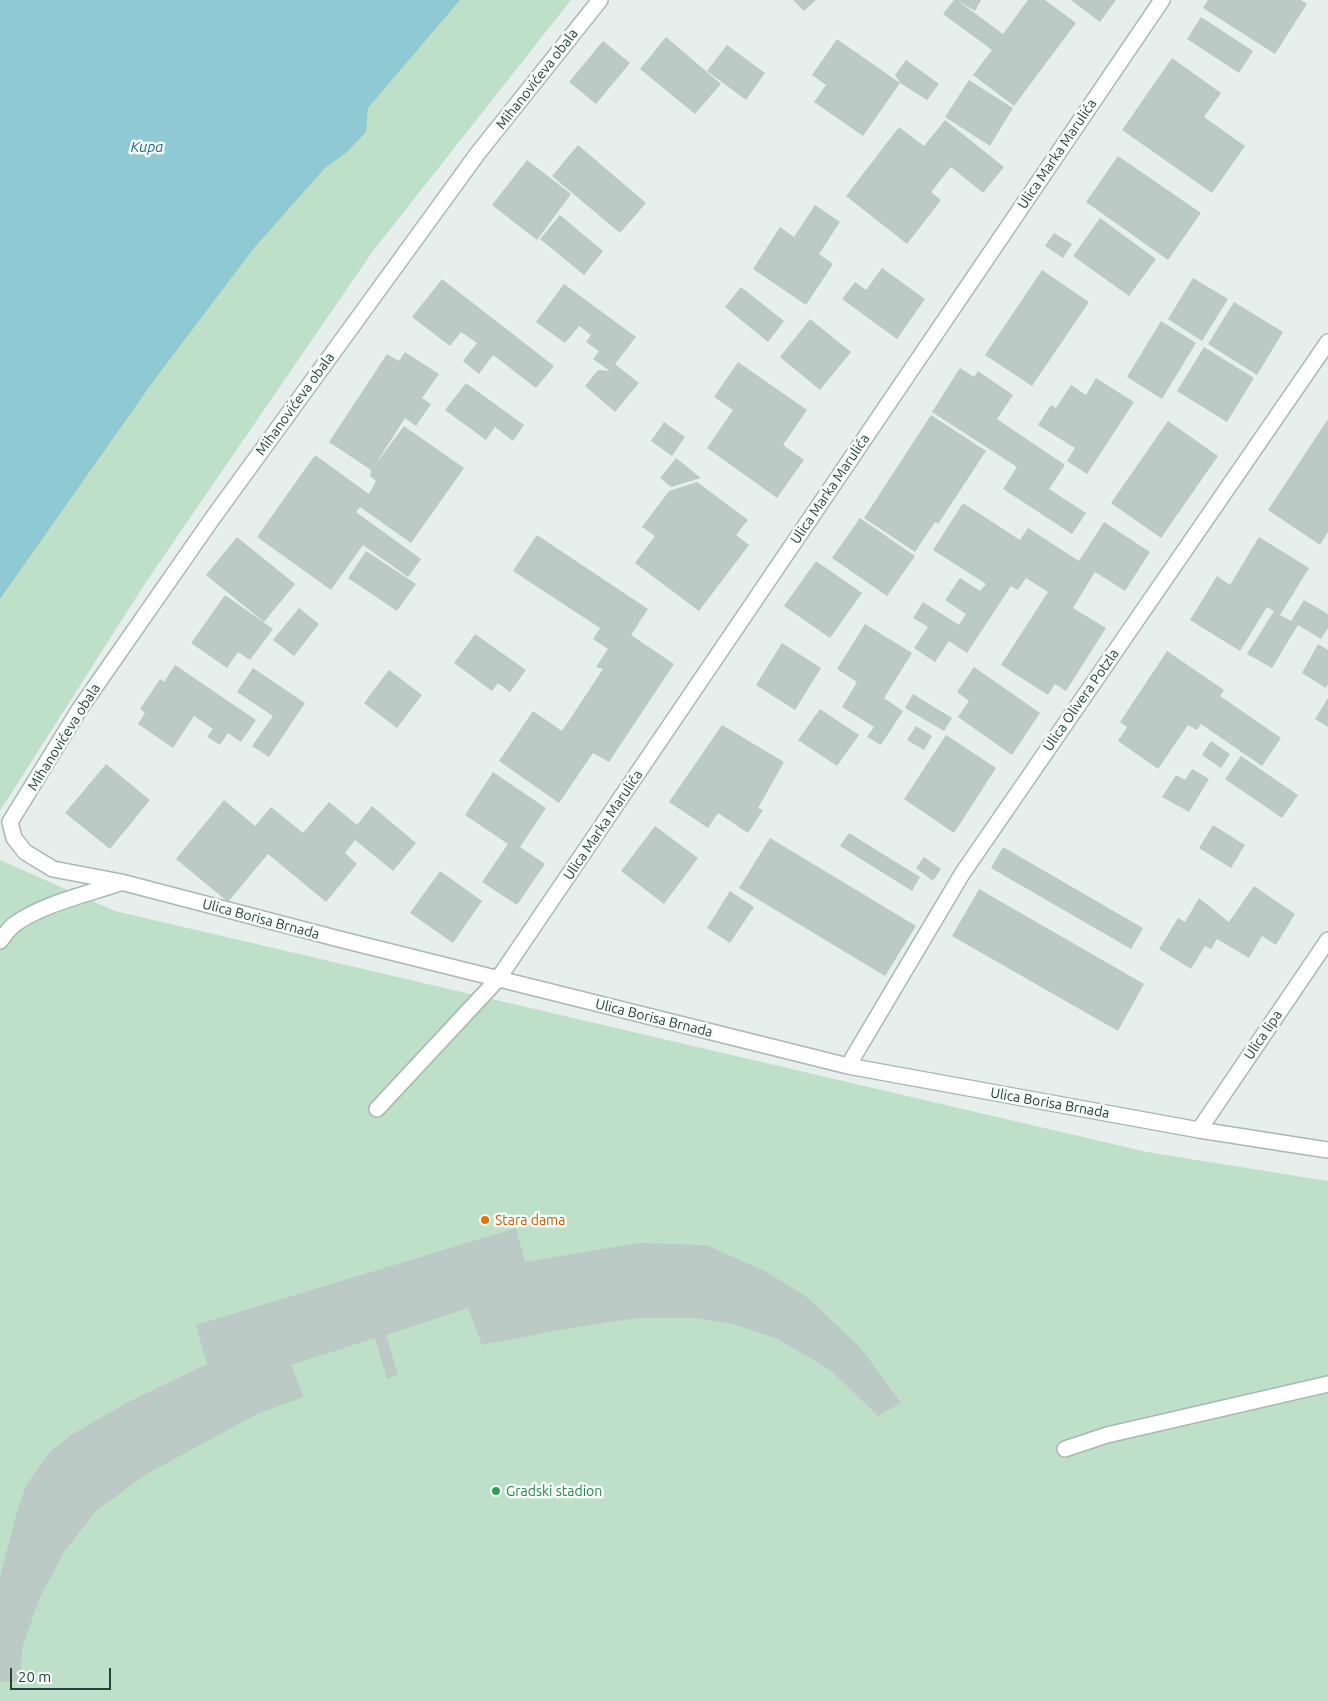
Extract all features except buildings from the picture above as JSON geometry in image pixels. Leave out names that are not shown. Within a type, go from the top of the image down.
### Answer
[{"type":"street","name":"Mihanovićeva obala","points":[[10,822],[79,710],[212,519],[478,153],[600,0]]},
{"type":"street","name":"Ulica Marka Marulića","points":[[377,1109],[498,979],[1162,0]]},
{"type":"street","name":"Ulica Olivera Potzla","points":[[848,1066],[962,874],[1328,342]]},
{"type":"street","name":"Ulica Borisa Brnada","points":[[10,822],[14,838],[25,852],[53,869],[121,882],[498,979],[848,1066],[1199,1130],[1328,1150]]},
{"type":"street","points":[[0,941],[14,924],[28,916],[45,908],[121,882]]},
{"type":"street","name":"Ulica lipa","points":[[1199,1130],[1328,940]]},
{"type":"street","points":[[1065,1449],[1107,1435],[1328,1384]]},
{"type":"green space","points":[[132,0],[571,0],[373,251],[146,582],[0,811],[0,154]]},
{"type":"green space","points":[[0,860],[115,911],[1147,1152],[1328,1181],[1328,1701],[0,1701]]},
{"type":"water","name":"Kupa","points":[[0,0],[460,0],[368,108],[366,132],[347,152],[325,168],[254,248],[152,383],[0,599]]},
{"type":"place","name":"Stara dama","points":[[485,1220]]},
{"type":"place","name":"Gradski stadion","points":[[496,1491]]}]
